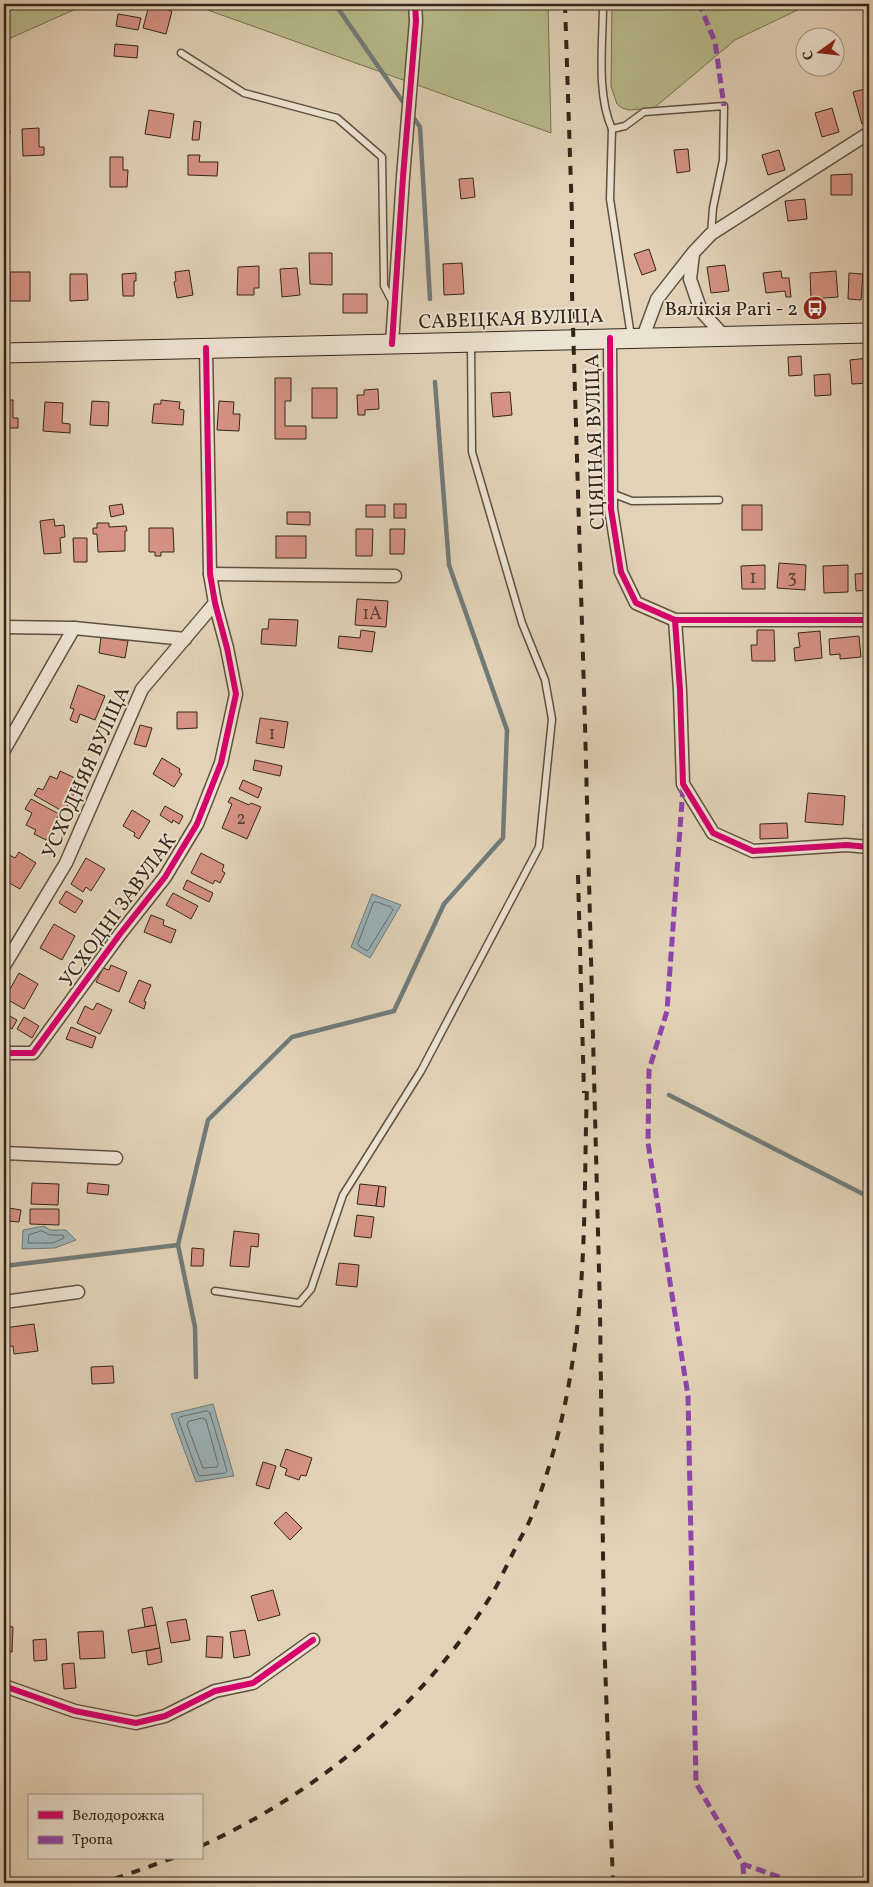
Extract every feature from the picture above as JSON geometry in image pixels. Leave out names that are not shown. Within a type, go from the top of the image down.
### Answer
[{"type":"main road","name":"САВЕЦКАЯ ВУЛІЦА","points":[[4,353],[869,333]]},
{"type":"street","points":[[392,344],[396,309],[415,4]]},
{"type":"street","points":[[637,337],[657,299],[693,253],[711,234],[869,134]]},
{"type":"street","points":[[693,253],[690,279],[701,312],[724,336]]},
{"type":"street","name":"СЦЯПНАЯ ВУЛІЦА","points":[[610,338],[611,509],[621,572],[636,603],[674,620],[869,620]]},
{"type":"street","name":"УСХОДНІ ЗАВУЛАК","points":[[4,1053],[33,1053],[120,934],[165,877],[196,824],[221,763],[236,694],[210,574],[206,348]]},
{"type":"street","points":[[210,574],[395,576]]},
{"type":"street","name":"УСХОДНЯЯ ВУЛІЦА","points":[[4,966],[66,863],[142,689],[215,603]]},
{"type":"street","points":[[674,620],[680,690],[683,784],[713,833],[753,851],[846,845],[869,847]]},
{"type":"street","points":[[4,627],[74,628],[185,639]]},
{"type":"street","points":[[5,746],[74,628]]},
{"type":"street","points":[[4,1153],[116,1158]]},
{"type":"street","points":[[4,1302],[78,1292]]},
{"type":"street","points":[[4,1686],[75,1711],[136,1724],[165,1716],[214,1691],[253,1683],[312,1640]]},
{"type":"lane","points":[[604,4],[603,94],[605,113],[612,129],[610,199],[637,337]]},
{"type":"lane","points":[[181,53],[244,93],[337,118],[382,157],[384,286],[396,309]]},
{"type":"lane","points":[[612,129],[625,126],[644,112],[724,106],[723,160],[713,208],[711,234]]},
{"type":"lane","points":[[215,1291],[299,1303],[311,1289],[343,1195],[421,1071],[539,847],[552,719],[545,680],[522,623],[472,452],[471,341]]},
{"type":"lane","points":[[611,493],[632,501],[719,500]]},
{"type":"green space","points":[[4,4],[87,4],[4,41]]},
{"type":"green space","points":[[191,4],[548,4],[551,133]]},
{"type":"green space","points":[[612,4],[810,4],[735,40],[654,108],[629,110],[617,104],[611,86]]},
{"type":"water","points":[[372,894],[401,905],[370,958],[351,947]]},
{"type":"water","points":[[44,1226],[50,1230],[66,1230],[76,1240],[55,1248],[22,1249],[23,1230]]},
{"type":"water","points":[[213,1404],[234,1476],[196,1482],[171,1414]]},
{"type":"building","points":[[149,5],[172,11],[166,34],[143,28]]},
{"type":"building","points":[[118,14],[141,18],[138,30],[116,26]]},
{"type":"building","points":[[115,44],[138,46],[137,58],[114,56]]},
{"type":"building","points":[[869,88],[869,122],[862,124],[853,92]]},
{"type":"building","points":[[832,108],[839,132],[822,137],[815,113]]},
{"type":"building","points":[[149,110],[174,114],[170,138],[145,134]]},
{"type":"building","points":[[194,121],[201,122],[199,140],[192,140]]},
{"type":"building","points":[[39,128],[39,147],[44,147],[44,155],[23,156],[22,129]]},
{"type":"building","points":[[4,130],[10,130],[9,139],[4,139]]},
{"type":"building","points":[[688,149],[690,171],[677,173],[674,150]]},
{"type":"building","points":[[779,150],[785,170],[768,175],[762,155]]},
{"type":"building","points":[[188,155],[200,155],[199,162],[218,162],[217,176],[188,175]]},
{"type":"building","points":[[110,157],[123,157],[123,170],[128,170],[127,187],[110,187]]},
{"type":"building","points":[[852,174],[852,195],[831,195],[831,175]]},
{"type":"building","points":[[473,178],[475,197],[461,199],[459,179]]},
{"type":"building","points":[[805,199],[807,219],[788,221],[785,201]]},
{"type":"building","points":[[649,249],[656,270],[642,275],[634,254]]},
{"type":"building","points":[[309,253],[332,253],[332,285],[310,284]]},
{"type":"building","points":[[462,263],[464,294],[444,295],[443,264]]},
{"type":"building","points":[[725,265],[729,291],[711,293],[707,267]]},
{"type":"building","points":[[259,266],[259,288],[254,288],[254,295],[237,295],[238,267]]},
{"type":"building","points":[[297,268],[300,295],[282,297],[280,269]]},
{"type":"building","points":[[189,270],[193,295],[177,298],[174,282],[176,281],[175,272]]},
{"type":"building","points":[[781,271],[782,278],[789,278],[791,297],[786,297],[785,291],[766,293],[763,273]]},
{"type":"building","points":[[836,271],[838,297],[811,299],[810,273]]},
{"type":"building","points":[[10,272],[30,272],[30,301],[10,301]]},
{"type":"building","points":[[136,273],[134,296],[123,296],[122,274]]},
{"type":"building","points":[[849,273],[863,274],[861,300],[848,299]]},
{"type":"building","points":[[70,274],[87,274],[88,300],[70,301]]},
{"type":"building","points":[[343,294],[367,294],[367,313],[343,313]]},
{"type":"building","points":[[801,356],[802,375],[789,376],[788,357]]},
{"type":"building","points":[[868,358],[869,383],[852,384],[850,360]]},
{"type":"building","points":[[830,374],[831,395],[815,396],[814,375]]},
{"type":"building","points":[[275,378],[291,378],[291,401],[285,401],[285,426],[306,426],[306,439],[275,439]]},
{"type":"building","points":[[312,388],[337,388],[337,418],[312,418]]},
{"type":"building","points":[[378,389],[379,409],[365,410],[365,415],[358,415],[357,395],[364,395],[364,390]]},
{"type":"building","points":[[510,392],[512,415],[493,417],[491,393]]},
{"type":"building","points":[[4,400],[13,400],[13,418],[18,418],[18,428],[4,428]]},
{"type":"building","points":[[161,400],[180,402],[179,409],[184,410],[183,425],[152,423],[154,404],[161,404]]},
{"type":"building","points":[[92,401],[109,402],[108,426],[90,425]]},
{"type":"building","points":[[219,401],[234,402],[233,414],[240,414],[239,431],[217,430]]},
{"type":"building","points":[[45,402],[63,403],[62,423],[70,424],[70,433],[43,431]]},
{"type":"building","points":[[122,504],[124,514],[111,517],[109,506]]},
{"type":"building","points":[[394,504],[406,504],[406,518],[394,518]]},
{"type":"building","points":[[366,505],[385,505],[385,517],[366,517]]},
{"type":"building","points":[[742,505],[762,505],[762,530],[742,530]]},
{"type":"building","points":[[287,512],[310,512],[310,525],[287,524]]},
{"type":"building","points":[[54,519],[55,526],[64,525],[65,537],[60,538],[61,553],[44,554],[40,521]]},
{"type":"building","points":[[97,523],[109,523],[109,527],[126,526],[125,551],[98,552],[97,534],[93,534],[93,528],[97,528]]},
{"type":"building","points":[[149,528],[173,528],[174,552],[161,552],[161,556],[155,556],[155,552],[149,552]]},
{"type":"building","points":[[356,529],[373,529],[372,556],[356,556]]},
{"type":"building","points":[[390,529],[405,529],[404,554],[390,554]]},
{"type":"building","points":[[276,536],[306,536],[306,558],[276,558]]},
{"type":"building","points":[[73,538],[87,538],[87,562],[74,562]]},
{"type":"building","points":[[779,563],[806,565],[805,590],[777,588]]},
{"type":"building","points":[[765,565],[765,589],[742,589],[741,566]]},
{"type":"building","points":[[848,565],[848,592],[824,593],[823,566]]},
{"type":"building","points":[[869,573],[869,590],[856,591],[855,574]]},
{"type":"building","points":[[357,599],[388,601],[386,627],[355,625]]},
{"type":"building","points":[[269,619],[298,620],[296,646],[261,644],[262,629],[268,629]]},
{"type":"building","points":[[361,630],[375,632],[372,652],[338,648],[339,636],[360,638]]},
{"type":"building","points":[[757,630],[774,630],[775,661],[752,661],[751,645],[757,645]]},
{"type":"building","points":[[820,631],[822,658],[795,661],[794,648],[800,647],[798,633]]},
{"type":"building","points":[[859,636],[861,657],[840,659],[840,654],[830,655],[829,639]]},
{"type":"building","points":[[101,637],[128,641],[125,658],[99,653]]},
{"type":"building","points":[[78,685],[105,696],[95,720],[80,714],[77,723],[70,720],[74,709],[70,708]]},
{"type":"building","points":[[177,712],[197,712],[197,728],[177,729]]},
{"type":"building","points":[[260,718],[288,722],[284,748],[256,743]]},
{"type":"building","points":[[140,725],[152,728],[146,747],[134,744]]},
{"type":"building","points":[[162,758],[180,769],[179,772],[182,774],[174,787],[153,774]]},
{"type":"building","points":[[255,760],[282,766],[280,776],[253,770]]},
{"type":"building","points":[[60,771],[73,777],[76,790],[64,812],[34,795],[38,788],[43,790],[50,776],[57,779]]},
{"type":"building","points":[[243,780],[262,788],[258,798],[239,789]]},
{"type":"building","points":[[808,793],[845,796],[843,825],[805,822]]},
{"type":"building","points":[[231,797],[249,805],[251,803],[261,807],[247,839],[222,828],[232,804],[228,802]]},
{"type":"building","points":[[31,799],[59,814],[46,840],[34,834],[36,830],[26,825],[32,813],[25,809]]},
{"type":"building","points":[[165,806],[183,816],[179,824],[173,820],[172,823],[160,815]]},
{"type":"building","points":[[865,806],[869,806],[869,828],[863,827]]},
{"type":"building","points":[[132,810],[150,821],[139,839],[134,836],[135,833],[123,826]]},
{"type":"building","points":[[787,823],[788,838],[760,839],[760,824]]},
{"type":"building","points":[[19,852],[36,863],[20,889],[4,880],[4,865],[9,855],[15,858]]},
{"type":"building","points":[[201,853],[224,865],[222,871],[225,873],[220,883],[215,880],[213,884],[191,873]]},
{"type":"building","points":[[86,858],[105,869],[91,891],[86,887],[83,892],[71,884]]},
{"type":"building","points":[[187,880],[213,893],[209,902],[183,889]]},
{"type":"building","points":[[66,891],[83,901],[75,913],[59,903]]},
{"type":"building","points":[[173,893],[198,906],[191,919],[166,905]]},
{"type":"building","points":[[151,915],[164,920],[163,925],[176,930],[171,943],[144,932]]},
{"type":"building","points":[[54,924],[75,936],[62,960],[40,948]]},
{"type":"building","points":[[111,965],[127,972],[119,992],[96,982],[103,968],[109,970]]},
{"type":"building","points":[[19,973],[38,984],[24,1009],[5,998]]},
{"type":"building","points":[[139,980],[151,985],[144,1001],[146,1002],[144,1009],[129,1002]]},
{"type":"building","points":[[97,1003],[112,1010],[100,1034],[77,1023],[85,1006],[93,1010]]},
{"type":"building","points":[[4,1013],[17,1020],[12,1029],[4,1024]]},
{"type":"building","points":[[24,1017],[39,1026],[32,1038],[17,1029]]},
{"type":"building","points":[[71,1027],[96,1037],[92,1048],[66,1039]]},
{"type":"building","points":[[32,1183],[59,1184],[58,1205],[31,1204]]},
{"type":"building","points":[[88,1183],[109,1185],[108,1195],[87,1193]]},
{"type":"building","points":[[360,1184],[379,1186],[376,1206],[357,1204]]},
{"type":"building","points":[[379,1186],[386,1187],[384,1207],[376,1206]]},
{"type":"building","points":[[9,1208],[21,1210],[19,1222],[7,1221]]},
{"type":"building","points":[[30,1209],[59,1209],[59,1225],[30,1224]]},
{"type":"building","points":[[357,1215],[374,1217],[371,1238],[354,1236]]},
{"type":"building","points":[[234,1231],[259,1234],[258,1247],[251,1246],[249,1267],[230,1266]]},
{"type":"building","points":[[192,1248],[204,1249],[203,1266],[191,1266]]},
{"type":"building","points":[[339,1263],[359,1265],[357,1287],[336,1285]]},
{"type":"building","points":[[34,1324],[38,1351],[14,1354],[13,1346],[4,1347],[4,1328]]},
{"type":"building","points":[[113,1366],[114,1383],[92,1384],[91,1367]]},
{"type":"building","points":[[286,1449],[312,1458],[306,1476],[301,1475],[299,1480],[285,1475],[287,1469],[280,1466]]},
{"type":"building","points":[[263,1462],[276,1466],[269,1489],[256,1485]]},
{"type":"building","points":[[286,1512],[302,1528],[290,1540],[274,1523]]},
{"type":"building","points":[[273,1590],[280,1615],[258,1621],[251,1596]]},
{"type":"building","points":[[152,1607],[156,1625],[145,1627],[142,1609]]},
{"type":"building","points":[[186,1619],[190,1640],[171,1643],[167,1622]]},
{"type":"building","points":[[156,1625],[160,1648],[132,1653],[128,1630]]},
{"type":"building","points":[[4,1626],[13,1627],[12,1652],[4,1652]]},
{"type":"building","points":[[245,1630],[250,1655],[234,1658],[230,1632]]},
{"type":"building","points":[[103,1631],[105,1658],[80,1659],[78,1632]]},
{"type":"building","points":[[207,1636],[223,1637],[222,1658],[206,1657]]},
{"type":"building","points":[[46,1639],[47,1660],[34,1661],[33,1640]]},
{"type":"building","points":[[160,1648],[162,1662],[148,1665],[146,1651]]},
{"type":"building","points":[[74,1663],[76,1688],[64,1689],[62,1664]]},
{"type":"waterway","points":[[335,4],[405,105]]},
{"type":"waterway","points":[[411,114],[420,127],[430,299]]},
{"type":"waterway","points":[[196,1377],[195,1327],[178,1245],[208,1120],[292,1037],[394,1011],[444,904],[503,838],[507,730],[449,565],[435,382]]},
{"type":"waterway","points":[[669,1095],[869,1197]]},
{"type":"waterway","points":[[4,1266],[178,1245]]},
{"type":"railway","points":[[565,4],[600,1310],[604,1635],[613,1883]]},
{"type":"railway","points":[[578,875],[584,1093]]},
{"type":"railway","points":[[202,1845],[286,1800],[327,1772],[401,1708],[435,1672],[465,1634],[492,1594],[528,1524],[544,1483],[556,1444],[569,1385],[577,1330],[583,1261],[587,1086]]},
{"type":"railway","points":[[97,1883],[167,1860]]},
{"type":"marked path","points":[[696,4],[701,8],[715,42],[724,106]]},
{"type":"marked path","points":[[683,787],[667,1011],[649,1070],[648,1143],[688,1396],[696,1783],[743,1864],[796,1883]]},
{"type":"marked path","points":[[743,1864],[744,1883]]},
{"type":"cycle path","points":[[392,344],[416,21],[415,4]]},
{"type":"cycle path","points":[[610,338],[611,509],[621,572],[636,603],[675,620],[869,620]]},
{"type":"cycle path","points":[[4,1053],[33,1053],[120,934],[165,877],[197,824],[221,763],[236,694],[210,574],[206,348]]},
{"type":"cycle path","points":[[675,620],[680,690],[683,784],[713,833],[753,851],[846,845],[869,847]]},
{"type":"cycle path","points":[[4,1686],[75,1711],[136,1723],[165,1716],[215,1691],[253,1683],[313,1640]]},
{"type":"place","name":"Вялікія Рагі - 2","points":[[815,308]]}]
